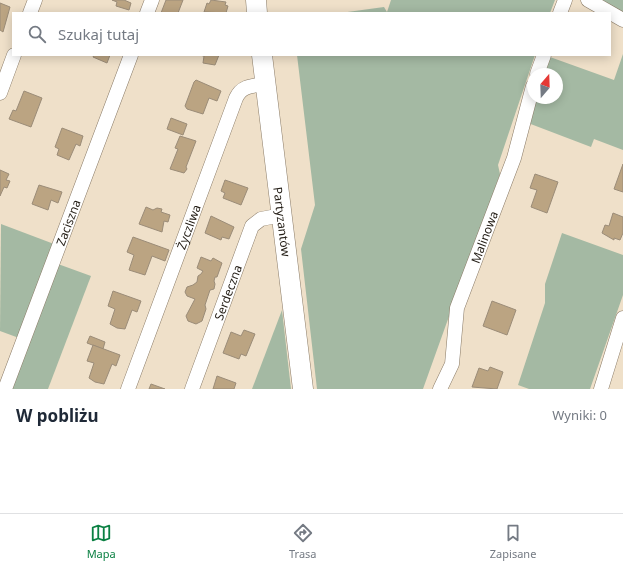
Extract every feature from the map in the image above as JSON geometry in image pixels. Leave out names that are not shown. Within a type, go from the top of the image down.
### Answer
[{"type":"street","points":[[30,12],[35,0]]},
{"type":"street","points":[[147,12],[152,0]]},
{"type":"street","points":[[256,0],[257,12]]},
{"type":"street","points":[[560,12],[565,0]]},
{"type":"street","points":[[588,0],[609,12]]},
{"type":"street","points":[[611,13],[623,20]]},
{"type":"street","points":[[0,93],[14,56]]},
{"type":"street","name":"Zaciszna","points":[[4,389],[131,56]]},
{"type":"street","name":"Partyzantów","points":[[262,56],[303,389]]},
{"type":"street","points":[[539,68],[544,56]]},
{"type":"street","name":"Życzliwa","points":[[128,389],[238,93],[247,86],[266,84]]},
{"type":"street","name":"Malinowa","points":[[440,389],[452,364],[457,308],[514,158],[528,104]]},
{"type":"street","name":"Serdeczna","points":[[192,389],[252,226],[261,219],[282,215]]},
{"type":"street","points":[[601,389],[623,318]]},
{"type":"green space","points":[[391,0],[555,0],[550,12],[387,12]]},
{"type":"green space","points":[[601,0],[623,0],[623,14]]},
{"type":"green space","points":[[384,7],[387,12],[347,12]]},
{"type":"green space","points":[[623,54],[623,150],[594,139],[591,147],[528,123],[533,104],[563,104],[563,68],[546,68],[550,57],[614,80]]},
{"type":"green space","points":[[297,56],[535,56],[531,68],[527,68],[527,79],[498,165],[500,174],[423,389],[317,389],[301,249],[315,205]]},
{"type":"green space","points":[[1,224],[54,244],[19,338],[0,331]]},
{"type":"green space","points":[[562,233],[623,255],[623,295],[590,389],[529,389],[518,385],[545,303],[545,284]]},
{"type":"green space","points":[[58,264],[91,276],[48,389],[12,389]]},
{"type":"green space","points":[[282,310],[291,389],[252,389]]},
{"type":"building","points":[[112,0],[124,0],[131,3],[129,10],[116,6],[117,2]]},
{"type":"building","points":[[166,0],[183,0],[178,12],[161,12]]},
{"type":"building","points":[[211,0],[226,2],[225,5],[228,6],[226,12],[204,12],[207,3],[209,4]]},
{"type":"building","points":[[0,3],[10,7],[3,32],[0,30]]},
{"type":"building","points":[[94,56],[110,56],[107,63]]},
{"type":"building","points":[[204,56],[219,56],[215,65],[203,63]]},
{"type":"building","points":[[196,80],[221,91],[217,101],[209,98],[203,114],[187,109],[185,106]]},
{"type":"building","points":[[24,91],[42,98],[31,127],[9,119],[13,110],[16,111]]},
{"type":"building","points":[[171,118],[187,124],[183,135],[167,129]]},
{"type":"building","points":[[62,128],[83,136],[80,146],[76,144],[69,160],[57,155],[59,149],[55,147]]},
{"type":"building","points":[[180,136],[196,141],[186,167],[187,169],[184,173],[170,169],[178,149],[175,148]]},
{"type":"building","points":[[623,164],[623,192],[614,189]]},
{"type":"building","points":[[0,170],[9,174],[6,180],[10,181],[7,188],[4,187],[0,196]]},
{"type":"building","points":[[535,174],[558,182],[547,213],[531,207],[537,190],[530,188]]},
{"type":"building","points":[[225,180],[248,188],[241,205],[223,198],[225,193],[221,191]]},
{"type":"building","points":[[39,185],[62,192],[58,203],[51,200],[48,210],[32,204]]},
{"type":"building","points":[[146,207],[153,210],[157,208],[162,209],[161,212],[170,215],[168,222],[164,221],[162,232],[139,224]]},
{"type":"building","points":[[613,213],[623,217],[623,233],[620,240],[614,238],[614,240],[602,233],[605,225],[609,226]]},
{"type":"building","points":[[211,216],[234,227],[229,239],[222,237],[221,240],[205,233]]},
{"type":"building","points":[[133,237],[169,250],[165,261],[152,256],[145,275],[129,270],[134,255],[127,252]]},
{"type":"building","points":[[201,257],[211,261],[213,258],[222,263],[217,277],[215,277],[214,289],[210,290],[202,321],[196,324],[188,321],[186,316],[195,299],[187,296],[185,292],[187,287],[197,282],[198,276],[203,271],[197,268]]},
{"type":"building","points":[[113,291],[141,301],[137,312],[132,310],[125,329],[117,328],[110,324],[115,309],[108,306]]},
{"type":"building","points":[[492,301],[516,310],[507,335],[483,326]]},
{"type":"building","points":[[244,330],[255,334],[246,356],[241,354],[239,359],[223,353],[231,332],[241,336]]},
{"type":"building","points":[[90,336],[105,342],[103,349],[87,343]]},
{"type":"building","points":[[93,345],[120,355],[116,366],[112,364],[104,384],[95,382],[89,378],[94,363],[87,361]]},
{"type":"building","points":[[490,367],[503,372],[497,389],[472,387],[479,368],[488,371]]},
{"type":"building","points":[[217,376],[236,383],[234,389],[213,389]]},
{"type":"building","points":[[151,384],[165,389],[149,389]]}]
